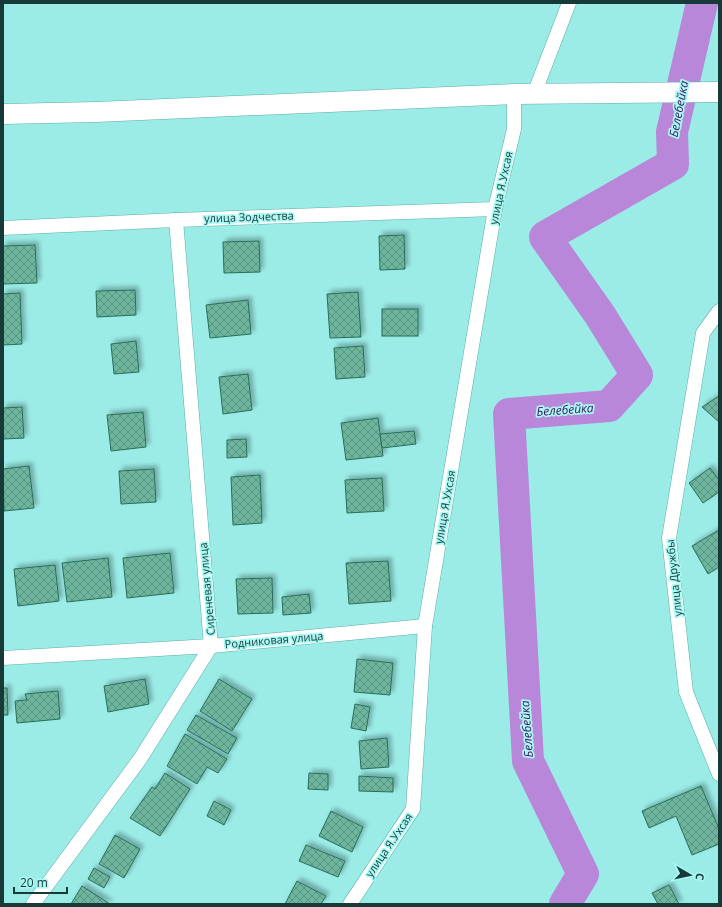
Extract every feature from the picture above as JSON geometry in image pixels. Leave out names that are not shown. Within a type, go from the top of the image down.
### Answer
[{"type":"main road","points":[[3,114],[524,94],[719,92]]},
{"type":"street","name":"улица Я.Ухсая","points":[[350,904],[413,809],[425,626],[495,209],[524,94],[569,3]]},
{"type":"street","name":"улица Зодчества","points":[[3,228],[176,220],[495,209]]},
{"type":"street","name":"Сиреневая улица","points":[[34,904],[140,759],[211,646],[176,220]]},
{"type":"street","name":"улица Дружбы","points":[[719,311],[703,333],[670,538],[686,692],[719,774]]},
{"type":"street","name":"Родниковая улица","points":[[3,658],[211,646],[425,626]]},
{"type":"building","points":[[404,235],[405,269],[380,270],[379,236]]},
{"type":"building","points":[[259,241],[260,272],[224,273],[223,242]]},
{"type":"building","points":[[35,245],[37,283],[3,284],[3,246]]},
{"type":"building","points":[[135,290],[136,315],[97,317],[96,291]]},
{"type":"building","points":[[358,292],[361,337],[330,338],[327,294]]},
{"type":"building","points":[[20,293],[22,344],[3,345],[3,294]]},
{"type":"building","points":[[248,300],[251,334],[210,338],[206,305]]},
{"type":"building","points":[[382,309],[418,309],[418,336],[382,336]]},
{"type":"building","points":[[136,341],[139,372],[114,374],[111,344]]},
{"type":"building","points":[[363,346],[365,377],[336,379],[334,348]]},
{"type":"building","points":[[248,374],[252,410],[223,414],[219,377]]},
{"type":"building","points":[[719,396],[719,422],[702,407]]},
{"type":"building","points":[[22,407],[24,438],[3,439],[3,408]]},
{"type":"building","points":[[143,412],[146,447],[111,451],[107,415]]},
{"type":"building","points":[[378,418],[383,456],[346,460],[341,423]]},
{"type":"building","points":[[414,431],[416,444],[382,448],[380,434]]},
{"type":"building","points":[[246,439],[247,457],[227,458],[227,440]]},
{"type":"building","points":[[29,466],[34,508],[4,511],[3,469]]},
{"type":"building","points":[[710,468],[719,480],[719,492],[703,503],[689,483]]},
{"type":"building","points":[[154,469],[156,502],[121,504],[119,471]]},
{"type":"building","points":[[260,475],[262,523],[233,525],[231,477]]},
{"type":"building","points":[[382,478],[384,511],[347,513],[345,480]]},
{"type":"building","points":[[719,530],[719,567],[708,574],[692,546]]},
{"type":"building","points":[[170,553],[174,593],[127,598],[123,558]]},
{"type":"building","points":[[108,558],[112,597],[67,602],[62,563]]},
{"type":"building","points":[[388,561],[391,601],[349,604],[346,563]]},
{"type":"building","points":[[55,565],[59,601],[18,606],[14,569]]},
{"type":"building","points":[[272,578],[273,613],[238,614],[236,579]]},
{"type":"building","points":[[309,594],[311,613],[283,615],[282,597]]},
{"type":"building","points":[[357,659],[393,663],[390,695],[354,692]]},
{"type":"building","points":[[145,679],[149,704],[108,712],[104,686]]},
{"type":"building","points":[[219,679],[252,699],[232,731],[200,711]]},
{"type":"building","points":[[3,688],[7,688],[8,715],[3,715]]},
{"type":"building","points":[[58,691],[60,719],[17,723],[15,701],[27,700],[25,694]]},
{"type":"building","points":[[355,704],[370,707],[366,731],[351,728]]},
{"type":"building","points":[[196,715],[237,738],[228,754],[187,730]]},
{"type":"building","points":[[185,734],[227,759],[218,773],[207,767],[197,784],[167,766]]},
{"type":"building","points":[[387,738],[389,767],[361,769],[359,741]]},
{"type":"building","points":[[165,773],[190,789],[160,836],[130,818],[152,787],[155,789]]},
{"type":"building","points":[[309,773],[328,774],[328,790],[308,789]]},
{"type":"building","points":[[359,776],[393,778],[393,792],[359,791]]},
{"type":"building","points":[[701,786],[719,829],[719,844],[692,855],[676,816],[649,828],[642,811]]},
{"type":"building","points":[[214,801],[231,810],[224,825],[207,816]]},
{"type":"building","points":[[331,811],[363,827],[352,852],[319,836]]},
{"type":"building","points":[[115,835],[140,849],[124,878],[99,864]]},
{"type":"building","points":[[306,845],[345,861],[338,877],[299,861]]},
{"type":"building","points":[[94,868],[110,877],[104,888],[88,879]]},
{"type":"building","points":[[297,881],[326,896],[321,904],[285,904]]},
{"type":"building","points":[[669,885],[679,904],[658,904],[652,893]]},
{"type":"building","points":[[82,886],[110,904],[71,904]]},
{"type":"waterway","name":"Белебейка","points":[[565,904],[583,874],[528,761],[509,414],[609,406],[637,375],[600,315],[545,237],[673,164],[672,132],[702,3]]}]
